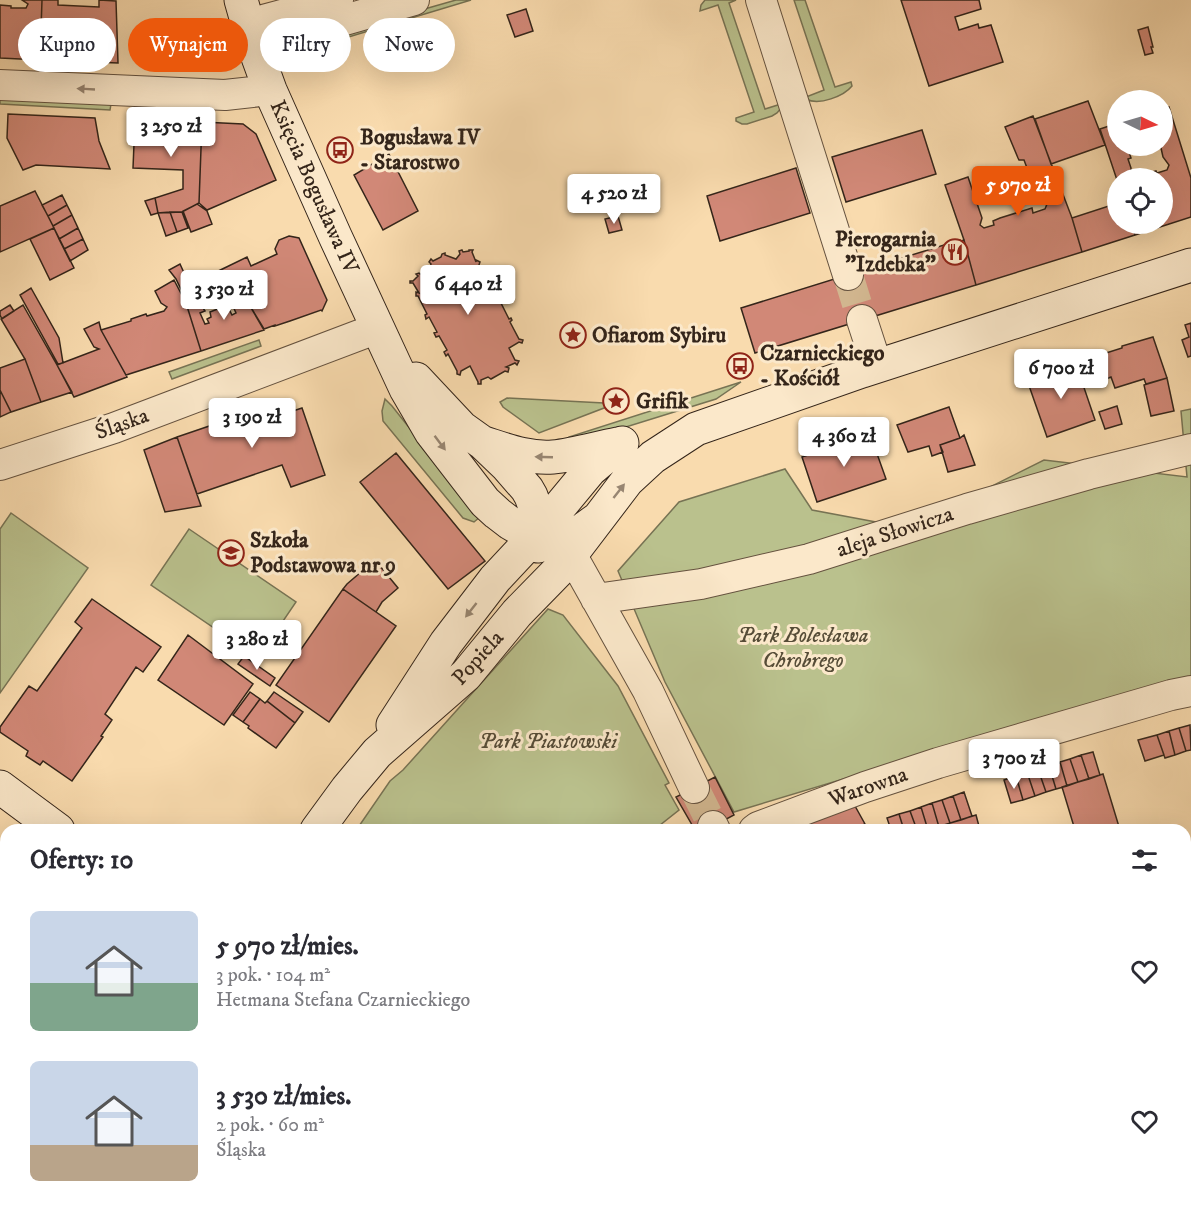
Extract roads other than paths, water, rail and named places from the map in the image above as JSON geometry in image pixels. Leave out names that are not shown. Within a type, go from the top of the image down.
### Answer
[{"type":"main road","name":"Księcia Bogusława IV","points":[[248,23],[270,90],[335,237],[406,389],[431,432],[485,502],[522,530],[552,536],[572,534],[581,531],[596,520]]},
{"type":"main road","points":[[483,443],[516,454],[553,457],[660,433],[696,429],[877,366],[1191,265]]},
{"type":"main road","name":"Księcia Bogusława IV","points":[[381,332],[418,383],[462,428],[483,443],[506,465],[531,496],[537,534]]},
{"type":"main road","name":"Popiela","points":[[321,824],[377,753],[466,675],[517,613],[560,569],[627,481],[653,457],[696,429]]},
{"type":"main road","name":"Popiela","points":[[377,753],[446,643],[495,579],[537,534],[590,470],[622,443]]},
{"type":"main road","points":[[485,502],[500,541],[500,567],[495,579]]},
{"type":"main road","points":[[517,613],[533,578],[537,561],[537,534]]},
{"type":"main road","points":[[0,788],[50,824]]},
{"type":"street","points":[[248,23],[338,0]]},
{"type":"street","points":[[248,23],[414,0]]},
{"type":"street","points":[[761,0],[848,275]]},
{"type":"street","points":[[0,85],[225,95],[270,90]]},
{"type":"street","points":[[862,320],[877,366]]},
{"type":"street","name":"Śląska","points":[[0,465],[114,428],[381,332]]},
{"type":"street","name":"aleja Słowicza","points":[[596,598],[701,584],[809,559],[989,502],[1191,449]]},
{"type":"street","points":[[571,554],[648,691],[694,788]]},
{"type":"street","name":"Warowna","points":[[766,824],[938,763],[1191,691]]},
{"type":"tunnel","points":[[848,275],[862,320]]},
{"type":"tunnel","points":[[694,788],[712,824]]},
{"type":"place","name":"Bogusława IV - Starostwo","points":[[340,150]]},
{"type":"place","name":"Pierogarnia \"Izdebka\"","points":[[955,252]]},
{"type":"place","name":"Ofiarom Sybiru","points":[[573,335]]},
{"type":"place","name":"Czarnieckiego - Kościół","points":[[740,366]]},
{"type":"place","name":"Grifik","points":[[616,401]]},
{"type":"place","name":"Szkoła Podstawowa nr 9","points":[[231,553]]},
{"type":"park label","name":"Park Bolesława Chrobrego","points":[[803,648]]},
{"type":"park label","name":"Park Piastowski","points":[[548,741]]}]
